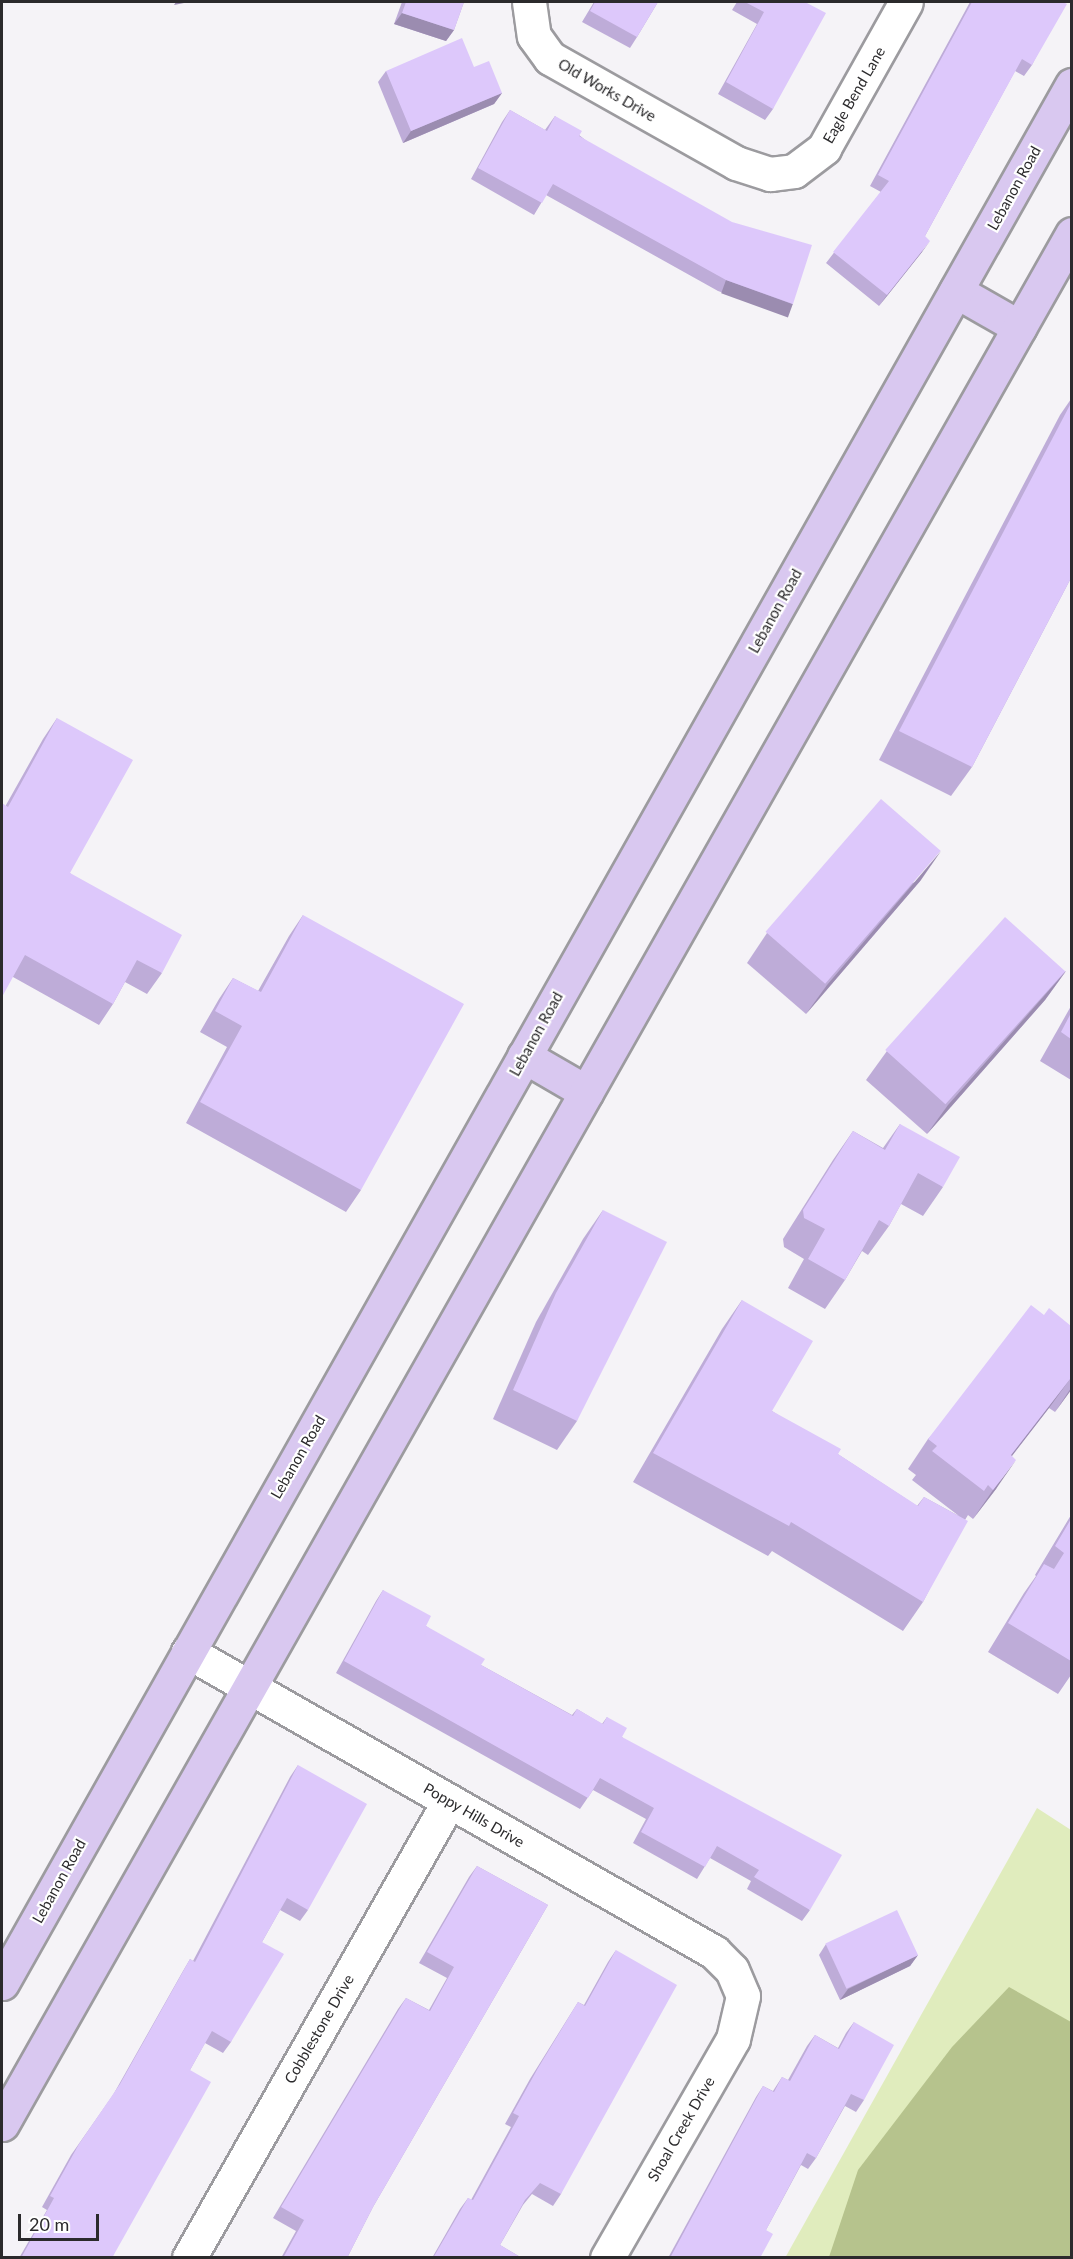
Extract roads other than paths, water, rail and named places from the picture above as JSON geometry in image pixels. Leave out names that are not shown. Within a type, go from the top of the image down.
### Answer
[{"type":"main road","name":"Lebanon Road","points":[[2,1983],[1071,86]]},
{"type":"main road","points":[[2,2124],[1071,234]]},
{"type":"main road","points":[[956,291],[1019,327]]},
{"type":"main road","points":[[524,1056],[586,1092]]},
{"type":"street","name":"Old Works Drive","points":[[530,2],[534,36],[550,58],[718,153]]},
{"type":"street","name":"Eagle Bend Lane","points":[[718,153],[770,174],[808,164],[824,148],[906,2]]},
{"type":"street","name":"Poppy Hills Drive","points":[[188,1652],[714,1952],[732,1970],[743,1996]]},
{"type":"street","name":"Cobblestone Drive","points":[[189,2258],[449,1801]]},
{"type":"street","name":"Shoal Creek Drive","points":[[607,2258],[732,2039],[743,1996]]}]
